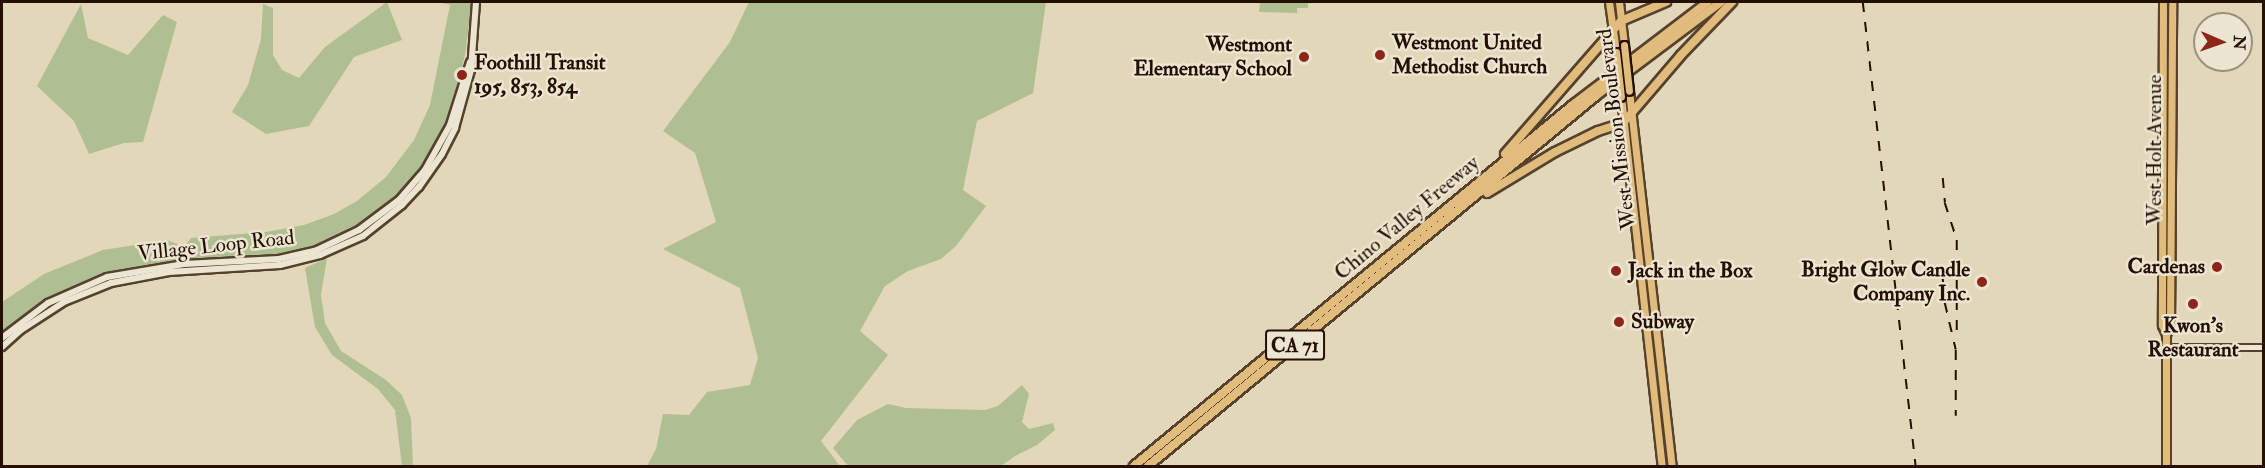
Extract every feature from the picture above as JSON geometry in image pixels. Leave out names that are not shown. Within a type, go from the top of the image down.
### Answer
[{"type":"highway","points":[[1458,198],[1526,132],[1621,21],[1666,2]]},
{"type":"highway","name":"Chino Valley Freeway","points":[[1134,466],[1458,198],[1637,54],[1708,2]]},
{"type":"highway","name":"Chino Valley Freeway","points":[[1148,466],[1597,95],[1721,2]]},
{"type":"highway","points":[[1442,223],[1523,169],[1598,131],[1623,123],[1681,55],[1732,2]]},
{"type":"main road","points":[[470,61],[476,2]]},
{"type":"main road","points":[[1609,2],[1662,466]]},
{"type":"main road","name":"West Mission Boulevard","points":[[1619,2],[1672,466]]},
{"type":"main road","name":"West Holt Avenue","points":[[2163,2],[2162,325],[2166,334],[2166,466]]},
{"type":"main road","name":"West Holt Avenue","points":[[2166,334],[2170,326],[2172,2]]},
{"type":"main road","name":"Village Loop Road","points":[[2,338],[48,303],[107,277],[184,264],[285,258],[317,250],[359,230],[399,200],[425,170],[450,125],[470,61]]},
{"type":"main road","name":"Village Loop Road","points":[[2,347],[21,330],[64,302],[111,283],[169,272],[280,265],[320,255],[363,236],[402,205],[442,154],[460,115],[471,70],[470,61]]},
{"type":"street","points":[[2166,347],[2264,348]]},
{"type":"green space","points":[[387,2],[402,40],[354,57],[309,126],[266,134],[232,112],[248,85],[261,39],[263,4],[273,8],[273,55],[282,70],[299,78],[325,47]]},
{"type":"green space","points":[[438,2],[472,2],[465,55],[448,122],[423,170],[405,191],[358,228],[319,246],[271,257],[191,260],[188,258],[187,243],[191,238],[266,232],[304,225],[334,214],[357,201],[386,177],[414,140],[430,105],[450,5]]},
{"type":"green space","points":[[749,2],[1046,2],[1033,93],[977,121],[963,190],[986,206],[956,246],[941,259],[908,271],[885,286],[860,331],[888,355],[821,441],[840,466],[647,466],[656,449],[663,414],[689,415],[707,392],[750,385],[758,358],[740,288],[663,249],[716,222],[695,153],[663,131],[730,42]]},
{"type":"green space","points":[[1260,2],[1308,2],[1308,8],[1297,8],[1297,13],[1259,12]]},
{"type":"green space","points":[[81,4],[88,38],[128,55],[163,15],[177,22],[143,142],[124,143],[89,154],[74,121],[37,86]]},
{"type":"green space","points":[[167,240],[177,244],[178,258],[174,263],[108,275],[76,287],[38,307],[2,335],[2,302],[44,274],[103,250]]},
{"type":"green space","points":[[327,258],[321,295],[325,323],[341,351],[386,380],[402,395],[411,418],[413,466],[402,466],[395,410],[378,389],[332,355],[315,327],[305,268]]},
{"type":"green space","points":[[1022,385],[1029,394],[1022,422],[1029,429],[1053,423],[1055,430],[1037,445],[1001,466],[848,466],[833,448],[857,420],[888,404],[906,408],[985,410],[998,406]]},
{"type":"railway","points":[[1863,2],[1916,466]]},
{"type":"railway","points":[[1943,178],[1945,203],[1957,240],[1957,331]]},
{"type":"railway","points":[[1943,279],[1945,303],[1956,350],[1956,416]]},
{"type":"place","name":"Westmont United Methodist Church","points":[[1380,55]]},
{"type":"place","name":"Westmont Elementary School","points":[[1304,57]]},
{"type":"place","name":"Foothill Transit 195, 853, 854","points":[[462,75]]},
{"type":"place","name":"Cardenas","points":[[2217,267]]},
{"type":"place","name":"Jack in the Box","points":[[1616,271]]},
{"type":"place","name":"Bright Glow Candle Company Inc.","points":[[1982,282]]},
{"type":"place","name":"Kwon's Restaurant","points":[[2193,304]]},
{"type":"place","name":"Subway","points":[[1619,322]]}]
